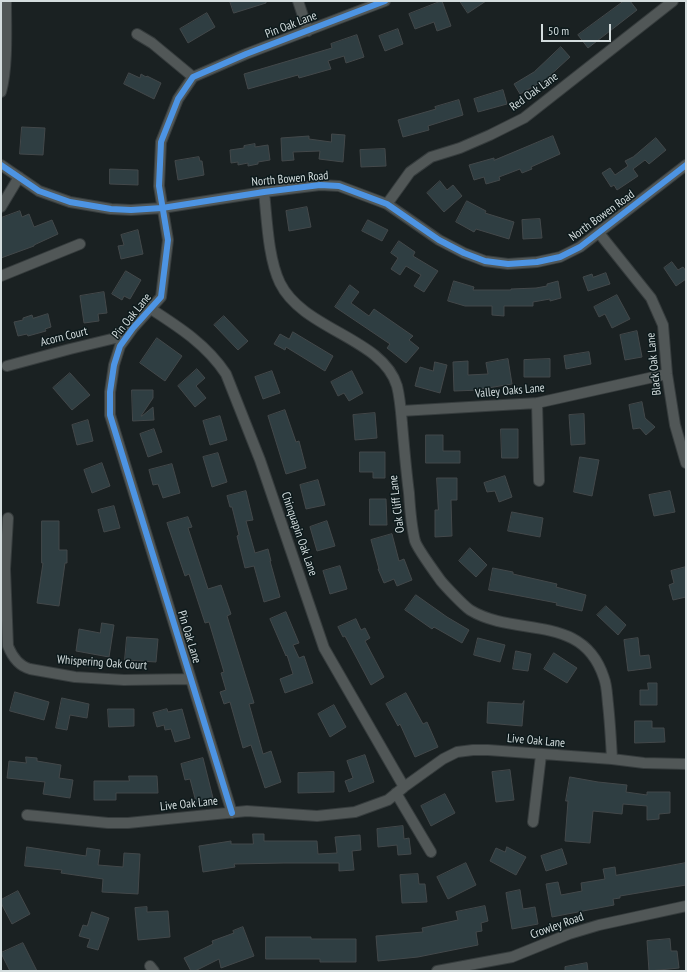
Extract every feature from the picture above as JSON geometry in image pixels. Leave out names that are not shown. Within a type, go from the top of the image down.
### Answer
[{"type":"street","points":[[2,88],[5,59],[6,1]]},
{"type":"street","points":[[298,1],[308,31]]},
{"type":"street","name":"Pin Oak Lane","points":[[232,813],[110,415],[110,392],[114,365],[120,346],[161,297],[168,240],[159,186],[161,142],[178,99],[193,77],[246,54],[385,1]]},
{"type":"street","name":"Red Oak Lane","points":[[387,204],[410,172],[431,157],[460,148],[484,138],[524,118],[673,1]]},
{"type":"street","points":[[137,34],[152,43],[193,77]]},
{"type":"street","name":"North Bowen Road","points":[[1,165],[39,191],[70,202],[112,209],[131,210],[162,208],[320,185],[339,186],[387,204],[439,240],[464,254],[485,261],[508,264],[537,262],[560,257],[580,247],[686,165]]},
{"type":"street","points":[[1,207],[19,177]]},
{"type":"street","name":"Oak Cliff Lane","points":[[264,192],[272,259],[280,283],[292,301],[304,311],[371,352],[389,370],[397,385],[411,518],[415,542],[441,581],[469,610],[493,620],[552,630],[568,636],[585,646],[598,663],[605,679],[611,726],[612,759]]},
{"type":"street","name":"Black Oak Lane","points":[[599,233],[651,298],[662,325],[666,374],[675,425],[686,463]]},
{"type":"street","points":[[1,276],[80,244]]},
{"type":"street","name":"Chinquapin Oak Lane","points":[[151,309],[196,340],[220,365],[226,374],[260,460],[290,546],[318,636],[400,790]]},
{"type":"street","name":"Acorn Court","points":[[7,366],[128,335]]},
{"type":"street","name":"Valley Oaks Lane","points":[[401,412],[538,404],[666,374]]},
{"type":"street","points":[[538,404],[539,481]]},
{"type":"street","name":"Whispering Oak Court","points":[[8,518],[5,569],[8,646],[18,662],[26,668],[75,677],[124,680],[190,678]]},
{"type":"street","name":"Live Oak Lane","points":[[28,815],[108,824],[128,824],[246,811],[317,816],[355,812],[388,800],[443,759],[457,752],[473,750],[612,759],[644,763],[686,764]]},
{"type":"street","points":[[533,822],[541,755]]},
{"type":"street","points":[[400,790],[431,852]]},
{"type":"street","name":"Crowley Road","points":[[437,971],[512,957],[569,934],[599,925],[686,906]]},
{"type":"building","points":[[230,1],[266,1],[266,3],[234,13]]},
{"type":"building","points":[[442,1],[451,26],[437,31],[434,22],[415,29],[409,14]]},
{"type":"building","points":[[460,1],[486,1],[468,13]]},
{"type":"building","points":[[624,1],[630,1],[637,10],[588,48],[578,35]]},
{"type":"building","points":[[207,13],[215,27],[188,43],[180,29]]},
{"type":"building","points":[[398,29],[403,44],[385,51],[379,36]]},
{"type":"building","points":[[357,35],[364,57],[346,63],[344,56],[328,61],[331,69],[299,78],[298,75],[248,89],[244,74],[332,48],[331,44]]},
{"type":"building","points":[[561,47],[570,57],[545,80],[520,94],[514,84],[534,72]]},
{"type":"building","points":[[129,73],[140,78],[141,74],[161,83],[154,99],[124,84]]},
{"type":"building","points":[[503,90],[507,104],[478,112],[474,99]]},
{"type":"building","points":[[459,100],[463,115],[428,126],[429,130],[403,137],[398,120],[436,109],[435,107]]},
{"type":"building","points":[[22,127],[45,128],[43,155],[20,154]]},
{"type":"building","points":[[332,134],[345,135],[343,162],[319,159],[320,151],[293,152],[294,160],[282,161],[281,138],[309,136],[309,139],[331,142]]},
{"type":"building","points":[[553,136],[560,154],[531,167],[532,169],[522,173],[520,169],[499,177],[500,180],[486,184],[484,177],[474,180],[469,165],[494,158],[494,160]]},
{"type":"building","points":[[656,138],[666,150],[649,164],[645,160],[633,169],[638,176],[617,190],[614,185],[611,187],[602,173],[610,168],[615,175],[628,166],[625,161],[633,157]]},
{"type":"building","points":[[255,144],[255,147],[268,145],[270,160],[258,162],[258,164],[248,166],[248,163],[238,165],[238,162],[231,163],[230,150],[244,148],[244,146]]},
{"type":"building","points":[[385,149],[386,166],[361,167],[360,150]]},
{"type":"building","points":[[199,157],[200,161],[202,161],[204,175],[178,180],[175,161]]},
{"type":"building","points":[[110,169],[138,170],[138,185],[110,184]]},
{"type":"building","points":[[440,181],[447,190],[453,185],[462,196],[444,212],[427,193]]},
{"type":"building","points":[[467,201],[486,211],[485,213],[514,222],[509,239],[476,229],[474,232],[456,222]]},
{"type":"building","points":[[307,207],[311,227],[289,231],[286,211]]},
{"type":"building","points":[[20,211],[22,217],[29,214],[34,227],[52,220],[58,234],[34,246],[1,258],[1,218]]},
{"type":"building","points":[[540,219],[542,238],[523,239],[522,220]]},
{"type":"building","points":[[368,220],[388,230],[382,241],[362,231]]},
{"type":"building","points":[[138,230],[143,254],[121,259],[118,246],[124,245],[121,235]]},
{"type":"building","points":[[399,241],[415,252],[413,256],[438,271],[424,292],[414,286],[421,275],[406,266],[400,275],[391,269],[398,258],[391,253]]},
{"type":"building","points":[[672,262],[678,270],[683,267],[686,271],[686,279],[676,286],[664,268]]},
{"type":"building","points":[[126,271],[141,280],[130,299],[124,296],[122,300],[112,294]]},
{"type":"building","points":[[606,273],[610,284],[588,291],[583,277],[592,274],[593,277]]},
{"type":"building","points":[[454,281],[474,287],[473,290],[511,290],[547,286],[547,284],[558,281],[561,298],[550,301],[550,299],[533,302],[533,306],[504,306],[504,316],[492,315],[492,306],[465,306],[448,301]]},
{"type":"building","points":[[350,285],[359,292],[351,303],[369,316],[374,309],[413,336],[409,340],[419,348],[406,363],[387,348],[390,344],[335,307]]},
{"type":"building","points":[[104,292],[107,313],[98,314],[99,321],[84,323],[80,296]]},
{"type":"building","points":[[617,295],[630,319],[612,328],[605,314],[599,317],[594,307]]},
{"type":"building","points":[[48,314],[51,327],[45,329],[46,331],[28,336],[27,334],[18,336],[14,322],[23,320],[23,318],[32,315],[33,318]]},
{"type":"building","points":[[224,316],[248,341],[238,350],[214,325]]},
{"type":"building","points":[[637,331],[642,357],[625,360],[620,335]]},
{"type":"building","points":[[293,332],[333,356],[325,371],[286,347],[285,350],[274,344],[280,334],[289,339]]},
{"type":"building","points":[[157,338],[182,356],[165,381],[140,363]]},
{"type":"building","points":[[589,352],[591,364],[566,369],[564,356]]},
{"type":"building","points":[[508,359],[512,384],[482,390],[454,391],[453,362],[468,361],[468,375],[488,374],[486,363]]},
{"type":"building","points":[[550,359],[550,377],[524,377],[524,360]]},
{"type":"building","points":[[435,362],[447,365],[440,393],[415,386],[420,367],[433,371]]},
{"type":"building","points":[[197,369],[205,378],[196,386],[206,398],[195,407],[178,386]]},
{"type":"building","points":[[272,371],[280,393],[263,399],[255,377]]},
{"type":"building","points":[[352,371],[363,393],[349,401],[344,393],[338,396],[331,382]]},
{"type":"building","points":[[70,373],[90,395],[72,410],[53,388]]},
{"type":"building","points":[[132,390],[153,390],[153,398],[141,416],[153,407],[154,420],[133,421]]},
{"type":"building","points":[[642,402],[645,418],[655,427],[646,435],[640,428],[633,429],[629,405]]},
{"type":"building","points":[[285,410],[296,442],[299,441],[306,468],[286,474],[268,416]]},
{"type":"building","points":[[375,413],[377,438],[355,440],[353,415]]},
{"type":"building","points":[[584,414],[585,444],[571,445],[569,415]]},
{"type":"building","points":[[220,416],[227,440],[210,445],[203,421]]},
{"type":"building","points":[[88,420],[93,441],[77,445],[72,425]]},
{"type":"building","points":[[154,429],[162,452],[148,457],[140,434]]},
{"type":"building","points":[[501,429],[518,429],[518,458],[502,458]]},
{"type":"building","points":[[426,435],[443,435],[443,451],[460,451],[460,463],[426,463]]},
{"type":"building","points":[[360,452],[385,452],[385,478],[373,478],[373,472],[360,472]]},
{"type":"building","points":[[218,453],[227,482],[212,487],[203,457]]},
{"type":"building","points":[[580,457],[599,460],[592,496],[574,492]]},
{"type":"building","points":[[102,463],[110,486],[92,493],[84,470]]},
{"type":"building","points":[[172,464],[180,493],[163,498],[158,484],[153,485],[149,470]]},
{"type":"building","points":[[505,476],[512,497],[499,502],[495,491],[487,492],[484,483]]},
{"type":"building","points":[[437,478],[457,478],[457,500],[451,500],[452,536],[435,537],[435,510],[438,510]]},
{"type":"building","points":[[318,480],[325,505],[306,509],[300,485]]},
{"type":"building","points":[[246,491],[253,520],[246,521],[255,553],[268,549],[280,597],[264,602],[254,566],[245,568],[232,507],[230,507],[227,496]]},
{"type":"building","points":[[670,491],[675,512],[654,516],[649,495]]},
{"type":"building","points":[[370,499],[386,499],[387,525],[370,525]]},
{"type":"building","points":[[114,506],[120,528],[104,532],[98,510]]},
{"type":"building","points":[[512,512],[543,518],[540,537],[508,531]]},
{"type":"building","points":[[188,517],[192,527],[188,528],[208,589],[221,585],[231,614],[227,616],[254,703],[249,704],[263,754],[271,751],[281,782],[265,788],[251,745],[243,748],[230,702],[224,704],[220,692],[226,690],[221,673],[224,672],[209,622],[205,623],[189,574],[185,576],[167,523]]},
{"type":"building","points":[[42,521],[59,521],[59,550],[67,550],[67,563],[65,563],[59,606],[37,603],[43,563]]},
{"type":"building","points":[[327,521],[335,546],[317,551],[310,527]]},
{"type":"building","points":[[392,534],[399,561],[404,559],[412,580],[397,586],[394,579],[384,583],[378,569],[371,540]]},
{"type":"building","points":[[470,548],[487,565],[476,577],[459,561]]},
{"type":"building","points":[[340,566],[347,589],[330,594],[323,571]]},
{"type":"building","points":[[686,567],[686,597],[673,600],[669,585],[674,583],[671,571]]},
{"type":"building","points":[[493,568],[557,584],[556,587],[586,595],[582,611],[556,605],[557,603],[489,590]]},
{"type":"building","points":[[416,595],[447,617],[469,630],[462,643],[434,627],[432,629],[405,610]]},
{"type":"building","points":[[606,606],[626,625],[618,635],[597,615]]},
{"type":"building","points":[[286,612],[299,643],[293,645],[299,658],[304,656],[313,683],[285,693],[280,679],[293,674],[287,655],[286,656],[270,619]]},
{"type":"building","points":[[356,619],[361,630],[365,628],[370,638],[365,641],[384,677],[371,685],[345,636],[343,637],[338,627]]},
{"type":"building","points":[[102,623],[114,625],[109,657],[76,651],[79,629],[100,633]]},
{"type":"building","points":[[127,637],[158,639],[156,662],[125,660]]},
{"type":"building","points":[[478,638],[505,645],[500,662],[474,655]]},
{"type":"building","points":[[638,638],[640,656],[649,655],[651,668],[628,671],[624,640]]},
{"type":"building","points":[[516,651],[531,654],[528,671],[513,669]]},
{"type":"building","points":[[554,653],[577,668],[567,683],[544,669]]},
{"type":"building","points":[[648,683],[657,683],[657,705],[640,705],[640,690],[648,690]]},
{"type":"building","points":[[15,692],[49,702],[44,720],[10,711]]},
{"type":"building","points":[[406,693],[423,724],[427,722],[438,747],[415,757],[400,724],[398,726],[386,704]]},
{"type":"building","points":[[62,698],[89,704],[87,718],[70,715],[67,730],[56,728]]},
{"type":"building","points":[[524,701],[522,726],[487,723],[488,702],[522,704]]},
{"type":"building","points":[[334,705],[346,727],[330,737],[318,714]]},
{"type":"building","points":[[108,709],[134,709],[134,726],[109,727]]},
{"type":"building","points":[[167,709],[168,712],[182,709],[190,738],[175,742],[171,729],[165,730],[164,725],[157,727],[153,713]]},
{"type":"building","points":[[635,721],[652,721],[652,728],[664,728],[665,742],[635,743]]},
{"type":"building","points":[[365,755],[374,782],[349,792],[345,781],[353,778],[347,761]]},
{"type":"building","points":[[26,757],[37,758],[37,761],[61,765],[59,778],[73,780],[70,798],[43,794],[45,782],[7,778],[9,761],[26,763]]},
{"type":"building","points":[[203,758],[213,798],[196,802],[190,779],[185,780],[181,764]]},
{"type":"building","points":[[510,770],[514,800],[496,802],[492,772]]},
{"type":"building","points":[[334,772],[334,792],[298,793],[298,773]]},
{"type":"building","points":[[129,776],[157,776],[158,793],[116,793],[116,800],[94,800],[94,781],[129,781]]},
{"type":"building","points":[[570,777],[627,785],[626,792],[647,795],[647,792],[670,792],[670,813],[659,814],[659,819],[647,820],[647,806],[623,804],[622,814],[593,811],[590,843],[565,841],[568,801],[566,801]]},
{"type":"building","points":[[445,794],[455,813],[431,826],[421,806]]},
{"type":"building","points":[[403,826],[404,839],[409,838],[411,854],[398,855],[397,845],[378,847],[377,829]]},
{"type":"building","points":[[253,834],[264,834],[264,841],[317,841],[318,854],[337,853],[335,837],[360,835],[361,850],[352,851],[354,870],[339,871],[339,863],[284,863],[234,864],[235,867],[203,872],[199,846],[231,841],[231,844],[253,844]]},
{"type":"building","points":[[27,847],[86,856],[87,848],[100,850],[98,865],[123,867],[124,853],[140,854],[138,894],[102,892],[103,879],[61,873],[62,870],[25,866]]},
{"type":"building","points":[[507,847],[526,857],[516,875],[490,861],[496,848],[505,852]]},
{"type":"building","points":[[562,849],[567,864],[546,871],[541,856]]},
{"type":"building","points":[[466,863],[476,885],[448,899],[437,877]]},
{"type":"building","points":[[686,863],[686,885],[620,896],[620,898],[613,899],[614,905],[552,917],[546,884],[558,882],[561,895],[582,891],[581,883],[605,879],[603,869],[615,867],[616,875]]},
{"type":"building","points":[[418,874],[419,884],[425,884],[427,902],[402,903],[400,875]]},
{"type":"building","points":[[520,890],[523,909],[535,907],[538,924],[512,929],[506,893]]},
{"type":"building","points":[[18,891],[30,914],[12,924],[1,903],[1,900]]},
{"type":"building","points":[[485,906],[488,921],[481,923],[482,931],[476,932],[478,945],[418,957],[378,961],[376,936],[423,932],[422,928],[458,920],[456,912]]},
{"type":"building","points":[[147,907],[147,912],[168,911],[170,937],[138,940],[135,908]]},
{"type":"building","points":[[92,912],[109,918],[98,950],[87,947],[90,939],[79,936],[83,925],[87,926]]},
{"type":"building","points":[[243,927],[254,956],[221,968],[219,959],[195,971],[191,971],[184,958],[213,944],[212,941],[234,933],[233,931]]},
{"type":"building","points":[[266,937],[356,939],[356,962],[320,962],[320,959],[266,959]]},
{"type":"building","points":[[670,939],[671,951],[677,951],[679,968],[649,971],[647,941]]},
{"type":"building","points":[[23,943],[37,971],[10,971],[1,953]]},
{"type":"building","points":[[587,963],[588,971],[565,971],[565,967]]},
{"type":"cycle path","points":[[232,813],[110,415],[110,392],[114,365],[120,346],[133,328],[161,297],[168,240],[159,186],[161,142],[178,99],[193,77],[246,54],[385,1]]},
{"type":"cycle path","points":[[1,165],[39,191],[70,202],[111,209],[131,210],[162,208],[320,185],[339,186],[387,204],[439,240],[464,253],[485,261],[508,264],[537,262],[560,257],[580,247],[686,165]]}]
